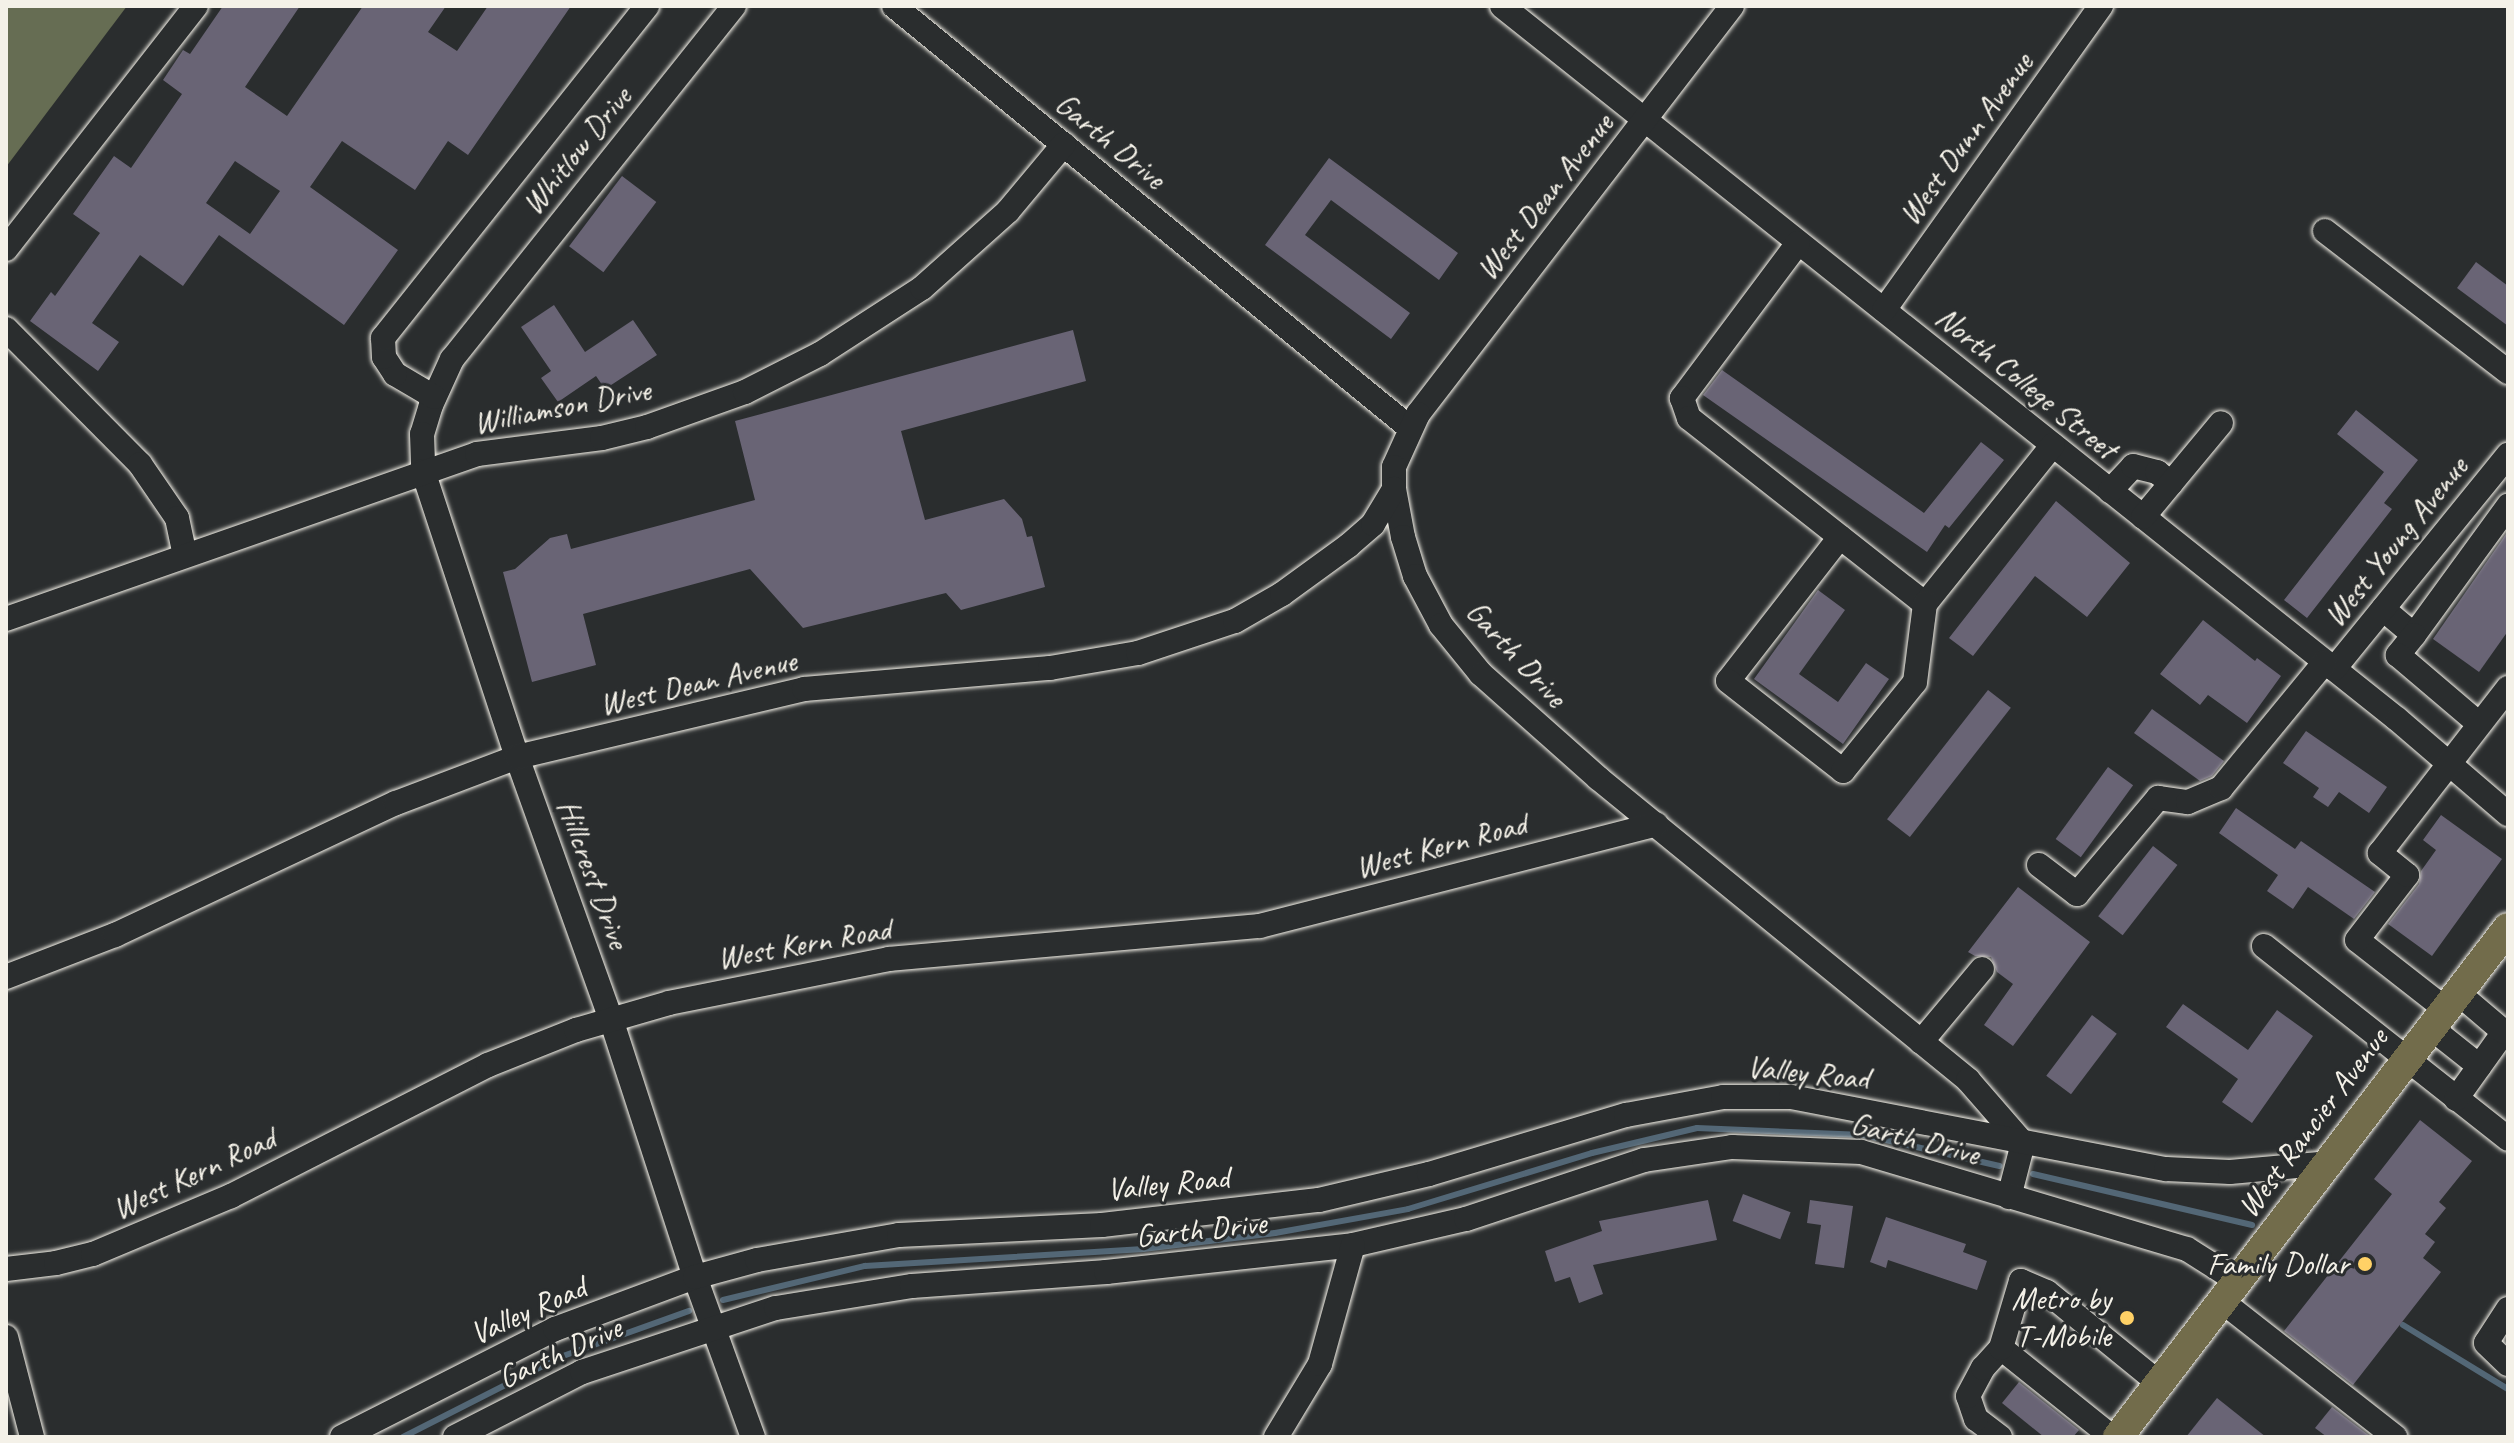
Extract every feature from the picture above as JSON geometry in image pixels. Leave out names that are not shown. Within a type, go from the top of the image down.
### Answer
[{"type":"main road","name":"West Rancier Avenue","points":[[2115,1437],[2331,1163],[2405,1059],[2508,928]]},
{"type":"street","points":[[6,249],[196,6]]},
{"type":"street","points":[[434,397],[395,374],[384,357],[383,338],[647,6]]},
{"type":"street","name":"Garth Drive","points":[[894,6],[1410,428],[1394,467],[1394,489],[1415,576],[1441,625],[1481,674],[1598,778],[1968,1080],[2023,1143],[2166,1169],[2230,1172],[2331,1163]]},
{"type":"street","name":"North College Street","points":[[1502,6],[2329,666],[2508,814]]},
{"type":"street","name":"West Dean Avenue","points":[[1410,428],[1475,336],[1732,6]]},
{"type":"street","name":"West Dunn Avenue","points":[[1884,310],[2101,6]]},
{"type":"street","name":"Whitlow Drive","points":[[470,336],[722,10]]},
{"type":"street","name":"Williamson Drive","points":[[6,619],[423,471],[499,450],[602,438],[647,427],[745,392],[808,361],[922,288],[1008,211],[1064,144]]},
{"type":"street","points":[[2325,231],[2508,372]]},
{"type":"street","points":[[1798,243],[1682,398],[1689,418],[1925,604]]},
{"type":"street","points":[[6,329],[140,464],[177,518],[185,555]]},
{"type":"street","name":"Hillcrest Drive","points":[[470,336],[452,359],[434,397],[422,434],[423,471],[517,757],[611,1019],[695,1277],[753,1437]]},
{"type":"street","points":[[2143,517],[2221,423]]},
{"type":"street","points":[[1840,537],[1728,681],[1843,771],[1915,682],[1925,604],[2053,445]]},
{"type":"street","name":"West Young Avenue","points":[[2039,865],[2077,894],[2158,798],[2188,802],[2221,788],[2383,609],[2508,455]]},
{"type":"street","points":[[2110,491],[2133,466],[2157,472],[2171,483]]},
{"type":"street","points":[[2486,482],[2508,499]]},
{"type":"street","name":"West Dean Avenue","points":[[6,977],[115,935],[396,803],[517,757],[804,689],[875,680],[994,674],[1138,653],[1235,621],[1282,594],[1373,524],[1394,489]]},
{"type":"street","points":[[2479,724],[2398,655],[2508,506]]},
{"type":"street","points":[[2383,609],[2414,635]]},
{"type":"street","points":[[2456,1099],[2504,1032],[2444,1009],[2357,940],[2407,875],[2380,853],[2508,688]]},
{"type":"street","name":"West Kern Road","points":[[6,1269],[56,1263],[93,1254],[170,1223],[488,1065],[611,1019],[684,999],[889,959],[1260,926],[1656,824]]},
{"type":"street","points":[[2264,946],[2508,1139]]},
{"type":"street","points":[[1921,1042],[1982,969]]},
{"type":"street","points":[[2444,1009],[2479,1066]]},
{"type":"street","name":"Valley Road","points":[[342,1437],[555,1329],[695,1277],[757,1260],[899,1235],[1102,1225],[1319,1200],[1429,1174],[1626,1115],[1723,1097],[1791,1097],[2023,1143]]},
{"type":"street","name":"Garth Drive","points":[[2009,1197],[2023,1143]]},
{"type":"street","name":"Garth Drive","points":[[455,1437],[582,1372],[776,1308],[912,1286],[1106,1272],[1353,1245],[1466,1219],[1644,1160],[1732,1147],[1861,1152],[2187,1249],[2395,1437]]},
{"type":"street","points":[[1276,1437],[1320,1364],[1353,1245]]},
{"type":"street","points":[[2000,1437],[1976,1419],[1968,1396],[1983,1368],[2001,1348],[2021,1281],[2047,1292],[2159,1383]]},
{"type":"street","points":[[2508,1309],[2486,1343],[2508,1364]]},
{"type":"street","points":[[6,1337],[32,1437]]},
{"type":"street","points":[[2001,1348],[2115,1437]]},
{"type":"green space","points":[[6,6],[127,6],[6,167]]},
{"type":"building","points":[[223,6],[300,6],[245,87],[287,116],[363,6],[446,6],[428,32],[457,51],[488,6],[571,6],[468,155],[448,141],[415,190],[342,141],[310,187],[398,250],[344,325],[219,235],[183,286],[140,255],[92,323],[119,342],[98,371],[30,321],[51,292],[55,296],[100,233],[73,214],[114,156],[131,168],[182,94],[163,80],[183,50],[190,54]],"holes":[[[235,161],[280,191],[250,234],[206,203]]]},
{"type":"building","points":[[1329,158],[1458,253],[1439,280],[1331,200],[1305,235],[1410,313],[1391,339],[1265,245]]},
{"type":"building","points":[[622,176],[656,202],[603,272],[569,246]]},
{"type":"building","points":[[2476,262],[2508,286],[2508,326],[2457,288]]},
{"type":"building","points":[[554,305],[585,352],[633,320],[657,355],[605,389],[596,376],[558,402],[541,378],[551,371],[521,327]]},
{"type":"building","points":[[1073,330],[1086,381],[901,431],[925,520],[1004,499],[1022,519],[1027,537],[1032,536],[1045,587],[961,610],[946,593],[803,628],[750,569],[583,614],[596,665],[532,682],[503,572],[515,569],[550,538],[567,534],[571,549],[755,500],[735,421]]},
{"type":"building","points":[[1722,370],[1924,513],[1981,442],[2004,460],[1949,528],[1945,525],[1927,552],[1703,395]]},
{"type":"building","points":[[2356,410],[2418,460],[2384,503],[2392,509],[2307,618],[2284,600],[2384,472],[2337,434]]},
{"type":"building","points":[[2056,501],[2130,563],[2087,617],[2035,576],[1973,656],[1949,638]]},
{"type":"building","points":[[2508,531],[2508,631],[2479,672],[2433,639]]},
{"type":"building","points":[[1818,590],[1845,610],[1799,674],[1838,702],[1866,663],[1889,679],[1843,744],[1754,679]]},
{"type":"building","points":[[2203,620],[2255,661],[2257,658],[2281,676],[2247,723],[2208,695],[2200,705],[2160,674]]},
{"type":"building","points":[[1988,690],[2011,708],[1910,837],[1887,819]]},
{"type":"building","points":[[2152,709],[2224,761],[2212,776],[2200,781],[2134,733]]},
{"type":"building","points":[[2306,731],[2387,787],[2369,813],[2339,792],[2328,807],[2313,797],[2319,788],[2283,763]]},
{"type":"building","points":[[2108,767],[2133,785],[2081,857],[2056,839]]},
{"type":"building","points":[[2236,808],[2295,849],[2301,841],[2375,892],[2354,919],[2308,887],[2293,909],[2267,891],[2278,875],[2219,833]]},
{"type":"building","points":[[2441,815],[2502,859],[2432,956],[2388,924],[2419,884],[2421,871],[2436,850],[2423,840]]},
{"type":"building","points":[[2153,846],[2177,865],[2123,935],[2098,916]]},
{"type":"building","points":[[2018,887],[2090,942],[2013,1046],[1984,1025],[2013,984],[1997,972],[1991,957],[1975,956],[1968,952]]},
{"type":"building","points":[[2183,1004],[2248,1050],[2277,1010],[2313,1036],[2252,1123],[2222,1102],[2238,1079],[2166,1027]]},
{"type":"building","points":[[2092,1015],[2117,1034],[2071,1094],[2046,1076]]},
{"type":"building","points":[[2420,1120],[2472,1161],[2439,1202],[2446,1208],[2425,1234],[2435,1242],[2423,1258],[2441,1272],[2353,1385],[2284,1331],[2392,1194],[2374,1179]]},
{"type":"building","points":[[1743,1194],[1791,1212],[1780,1239],[1733,1221]]},
{"type":"building","points":[[1708,1200],[1717,1240],[1593,1265],[1603,1294],[1579,1303],[1570,1277],[1555,1282],[1545,1251],[1602,1231],[1599,1221]]},
{"type":"building","points":[[1810,1200],[1853,1206],[1844,1268],[1815,1264],[1821,1225],[1807,1223]]},
{"type":"building","points":[[1886,1217],[1966,1244],[1963,1252],[1987,1261],[1977,1290],[1888,1260],[1886,1268],[1870,1262]]},
{"type":"building","points":[[2019,1382],[2079,1430],[2073,1437],[2044,1437],[2002,1403]]},
{"type":"building","points":[[2217,1398],[2266,1437],[2186,1437]]},
{"type":"building","points":[[2332,1407],[2371,1437],[2327,1437],[2315,1428]]},
{"type":"waterway","points":[[723,1300],[865,1266],[1143,1249],[1275,1233],[1408,1209],[1592,1153],[1697,1128],[1864,1135],[1999,1166]]},
{"type":"waterway","points":[[2033,1174],[2252,1225]]},
{"type":"waterway","points":[[403,1437],[563,1356],[689,1311]]},
{"type":"waterway","points":[[2403,1325],[2508,1389]]},
{"type":"place","name":"Family Dollar","points":[[2365,1264]]},
{"type":"place","name":"Metro by T-Mobile","points":[[2127,1318]]}]
